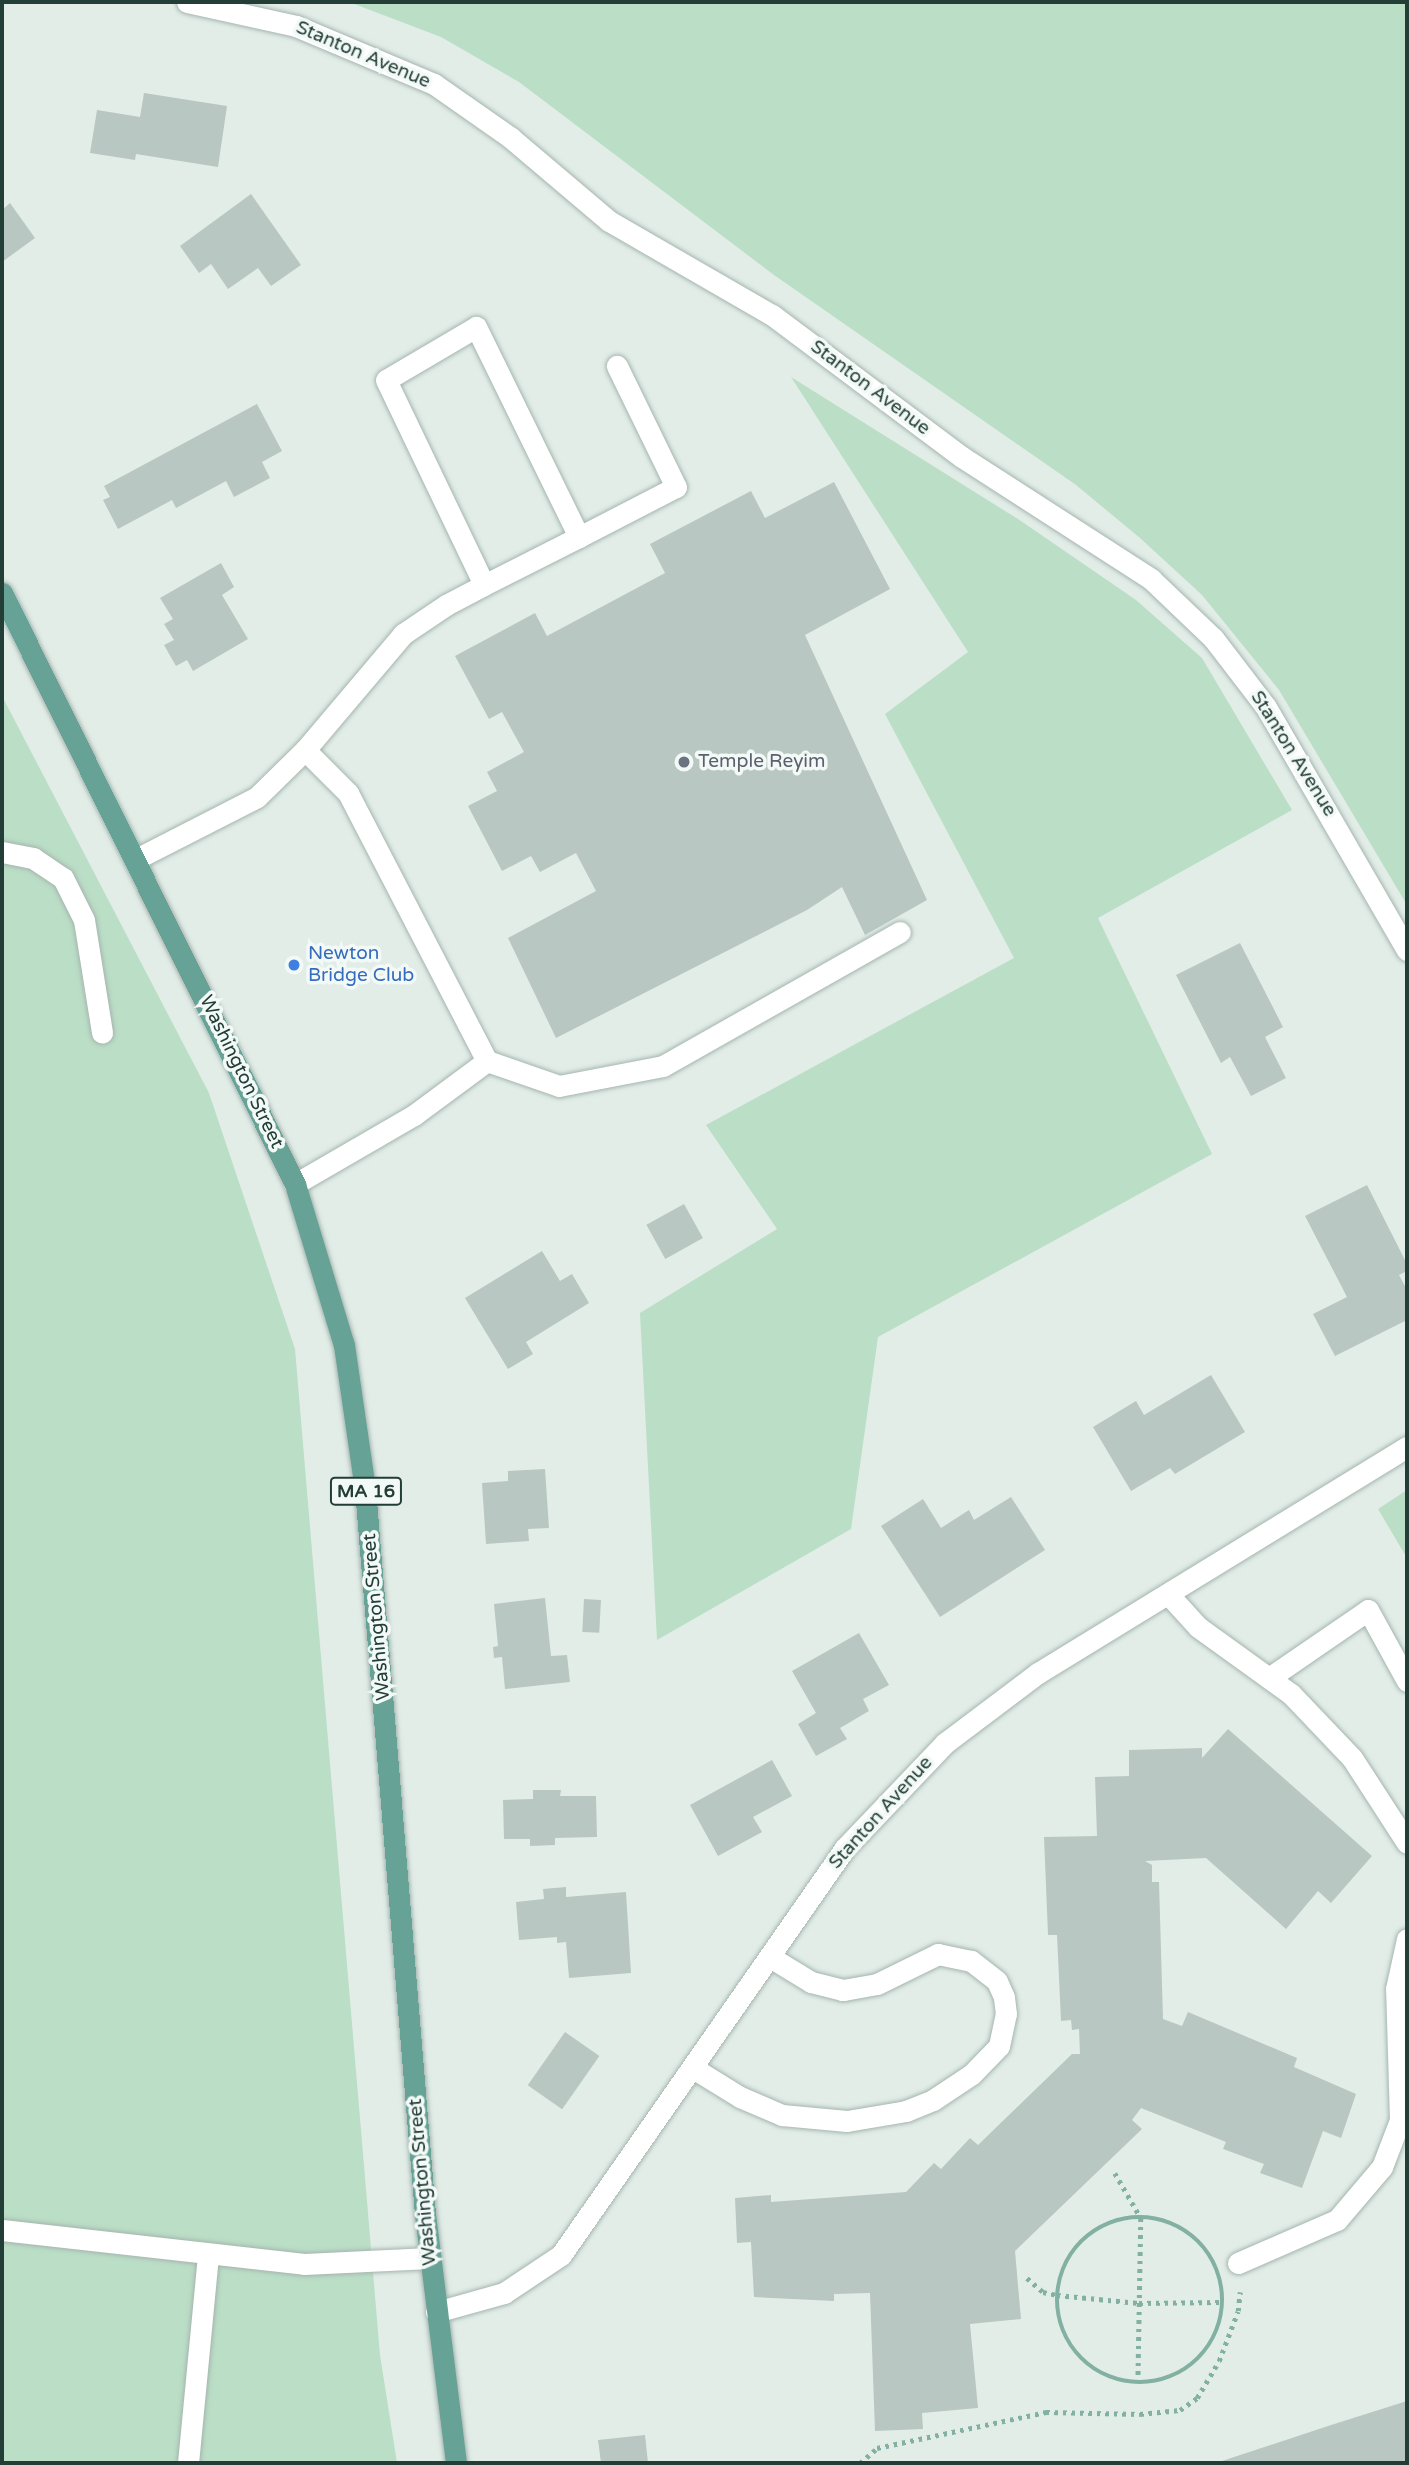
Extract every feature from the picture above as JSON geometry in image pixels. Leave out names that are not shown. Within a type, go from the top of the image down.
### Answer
[{"type":"main road","name":"Washington Street","points":[[2,593],[295,1184],[344,1345],[357,1419],[382,1662],[430,2258],[456,2463]]},
{"type":"street","name":"Stanton Avenue","points":[[187,2],[296,26],[434,85],[511,138],[609,221],[772,315],[962,457],[1151,579],[1213,638],[1266,707],[1407,950]]},
{"type":"street","points":[[484,585],[386,380],[476,327],[579,537]]},
{"type":"street","points":[[136,859],[257,797],[305,750],[403,634],[484,585],[676,487],[617,366]]},
{"type":"street","points":[[305,750],[348,793],[487,1061],[559,1086],[663,1066],[900,932]]},
{"type":"street","points":[[2,852],[33,858],[63,878],[85,920],[102,1033]]},
{"type":"street","points":[[295,1184],[414,1115],[487,1061]]},
{"type":"street","name":"Stanton Avenue","points":[[436,2312],[504,2293],[561,2255],[845,1848],[914,1771],[1004,1695],[1407,1447]]},
{"type":"street","points":[[1168,1594],[1198,1628],[1291,1694],[1352,1758],[1407,1843]]},
{"type":"street","points":[[1269,1678],[1368,1610],[1407,1681]]},
{"type":"street","points":[[1238,2263],[1337,2220],[1382,2167],[1400,2119],[1396,1989],[1407,1939]]},
{"type":"street","points":[[693,2068],[740,2097],[782,2115],[847,2121],[906,2111],[933,2101],[972,2074],[999,2046],[1006,2014],[1004,1997],[997,1981],[971,1961],[938,1954],[877,1984],[843,1990],[811,1982],[770,1957]]},
{"type":"street","points":[[2,2230],[208,2256],[304,2264],[430,2258]]},
{"type":"street","points":[[188,2463],[208,2256]]},
{"type":"path","points":[[1115,2173],[1141,2218],[1138,2383]]},
{"type":"path","points":[[1141,2218],[1175,2226],[1198,2242],[1214,2265],[1222,2302],[1217,2330],[1193,2363],[1169,2378],[1138,2383],[1110,2378],[1085,2363],[1066,2339],[1057,2295],[1064,2266],[1080,2243],[1105,2225],[1141,2218]]},
{"type":"path","points":[[860,2463],[877,2448],[1046,2412],[1140,2414],[1180,2410],[1197,2398],[1229,2341],[1238,2311],[1238,2263]]},
{"type":"path","points":[[1027,2278],[1044,2292],[1057,2295],[1139,2303],[1222,2302]]},
{"type":"green space","points":[[349,2],[1407,2],[1407,905],[1279,690],[1202,595],[1140,538],[1076,485],[774,275],[519,82],[441,37]]},
{"type":"green space","points":[[791,377],[1021,521],[1136,600],[1202,658],[1292,810],[1098,918],[1212,1154],[878,1337],[851,1529],[657,1640],[640,1313],[777,1229],[706,1125],[1014,958],[885,714],[968,652]]},
{"type":"green space","points":[[2,696],[209,1093],[295,1349],[380,2355],[397,2463],[2,2463]]},
{"type":"green space","points":[[1407,1490],[1407,1558],[1378,1509]]},
{"type":"building","points":[[144,93],[227,106],[218,167],[136,154],[135,160],[90,153],[97,110],[140,117]]},
{"type":"building","points":[[251,194],[301,265],[271,286],[258,268],[228,289],[211,264],[199,273],[180,246]]},
{"type":"building","points":[[10,203],[35,238],[2,262],[2,210]]},
{"type":"building","points":[[257,404],[282,451],[262,462],[270,478],[234,497],[226,481],[176,508],[172,500],[118,529],[103,500],[110,497],[104,486]]},
{"type":"building","name":"Temple Reyim","points":[[834,482],[890,589],[805,635],[927,900],[865,935],[842,887],[807,910],[556,1038],[508,938],[596,891],[576,853],[540,872],[531,856],[502,871],[468,806],[497,791],[487,772],[524,752],[502,712],[489,719],[455,656],[535,613],[547,636],[665,573],[650,544],[751,491],[765,518]]},
{"type":"building","points":[[221,563],[234,587],[222,595],[248,639],[193,671],[187,660],[176,666],[164,645],[174,640],[164,624],[173,619],[160,598]]},
{"type":"building","points":[[1240,943],[1283,1027],[1265,1037],[1286,1078],[1251,1096],[1230,1057],[1221,1063],[1176,975]]},
{"type":"building","points":[[1367,1185],[1407,1264],[1407,1271],[1399,1275],[1407,1290],[1407,1320],[1335,1356],[1313,1314],[1347,1297],[1305,1216]]},
{"type":"building","points":[[684,1204],[703,1238],[665,1259],[646,1225]]},
{"type":"building","points":[[542,1251],[560,1281],[572,1274],[589,1303],[526,1342],[533,1354],[508,1369],[465,1298]]},
{"type":"building","points":[[1211,1375],[1245,1432],[1175,1474],[1170,1468],[1131,1491],[1093,1427],[1136,1401],[1144,1415]]},
{"type":"building","points":[[545,1469],[549,1528],[528,1529],[529,1541],[486,1544],[482,1483],[508,1481],[508,1471]]},
{"type":"building","points":[[1011,1497],[1045,1550],[940,1617],[881,1526],[923,1499],[941,1528],[969,1510],[974,1520]]},
{"type":"building","points":[[545,1598],[551,1656],[567,1655],[570,1682],[505,1689],[502,1657],[494,1658],[493,1647],[498,1646],[494,1604]]},
{"type":"building","points":[[584,1599],[601,1600],[599,1633],[582,1632]]},
{"type":"building","points":[[859,1633],[889,1685],[863,1699],[869,1711],[840,1728],[847,1739],[816,1756],[798,1724],[816,1713],[792,1671]]},
{"type":"building","points":[[1228,1729],[1372,1856],[1331,1903],[1318,1891],[1286,1929],[1206,1858],[1145,1861],[1152,1865],[1152,1882],[1159,1882],[1163,2019],[1182,2026],[1188,2012],[1297,2058],[1294,2067],[1356,2094],[1341,2138],[1323,2131],[1302,2188],[1260,2173],[1264,2164],[1223,2149],[1226,2142],[1141,2108],[1132,2120],[1142,2129],[1015,2251],[1021,2319],[970,2324],[978,2408],[922,2413],[923,2429],[875,2431],[870,2293],[834,2294],[834,2301],[754,2297],[751,2242],[737,2243],[735,2198],[771,2195],[771,2202],[906,2192],[934,2163],[941,2169],[970,2138],[978,2145],[1072,2054],[1080,2054],[1079,2029],[1072,2030],[1071,2020],[1061,2021],[1057,1935],[1048,1935],[1044,1837],[1097,1836],[1095,1777],[1129,1776],[1129,1750],[1202,1748],[1202,1758]]},
{"type":"building","points":[[772,1760],[792,1796],[753,1817],[762,1832],[718,1856],[690,1805]]},
{"type":"building","points":[[533,1790],[561,1790],[560,1796],[596,1796],[597,1837],[555,1838],[555,1845],[530,1846],[530,1839],[504,1839],[503,1800],[533,1799]]},
{"type":"building","points":[[566,1887],[566,1897],[626,1892],[631,1973],[569,1978],[566,1942],[557,1943],[557,1937],[519,1940],[516,1902],[544,1899],[543,1889]]},
{"type":"building","points":[[565,2032],[599,2056],[562,2109],[528,2085]]},
{"type":"building","points":[[1407,2401],[1407,2463],[1216,2463],[1328,2426]]},
{"type":"building","points":[[645,2435],[648,2463],[601,2463],[598,2440]]},
{"type":"place","name":"Temple Reyim","points":[[684,762]]},
{"type":"place","name":"Newton Bridge Club","points":[[294,965]]}]
